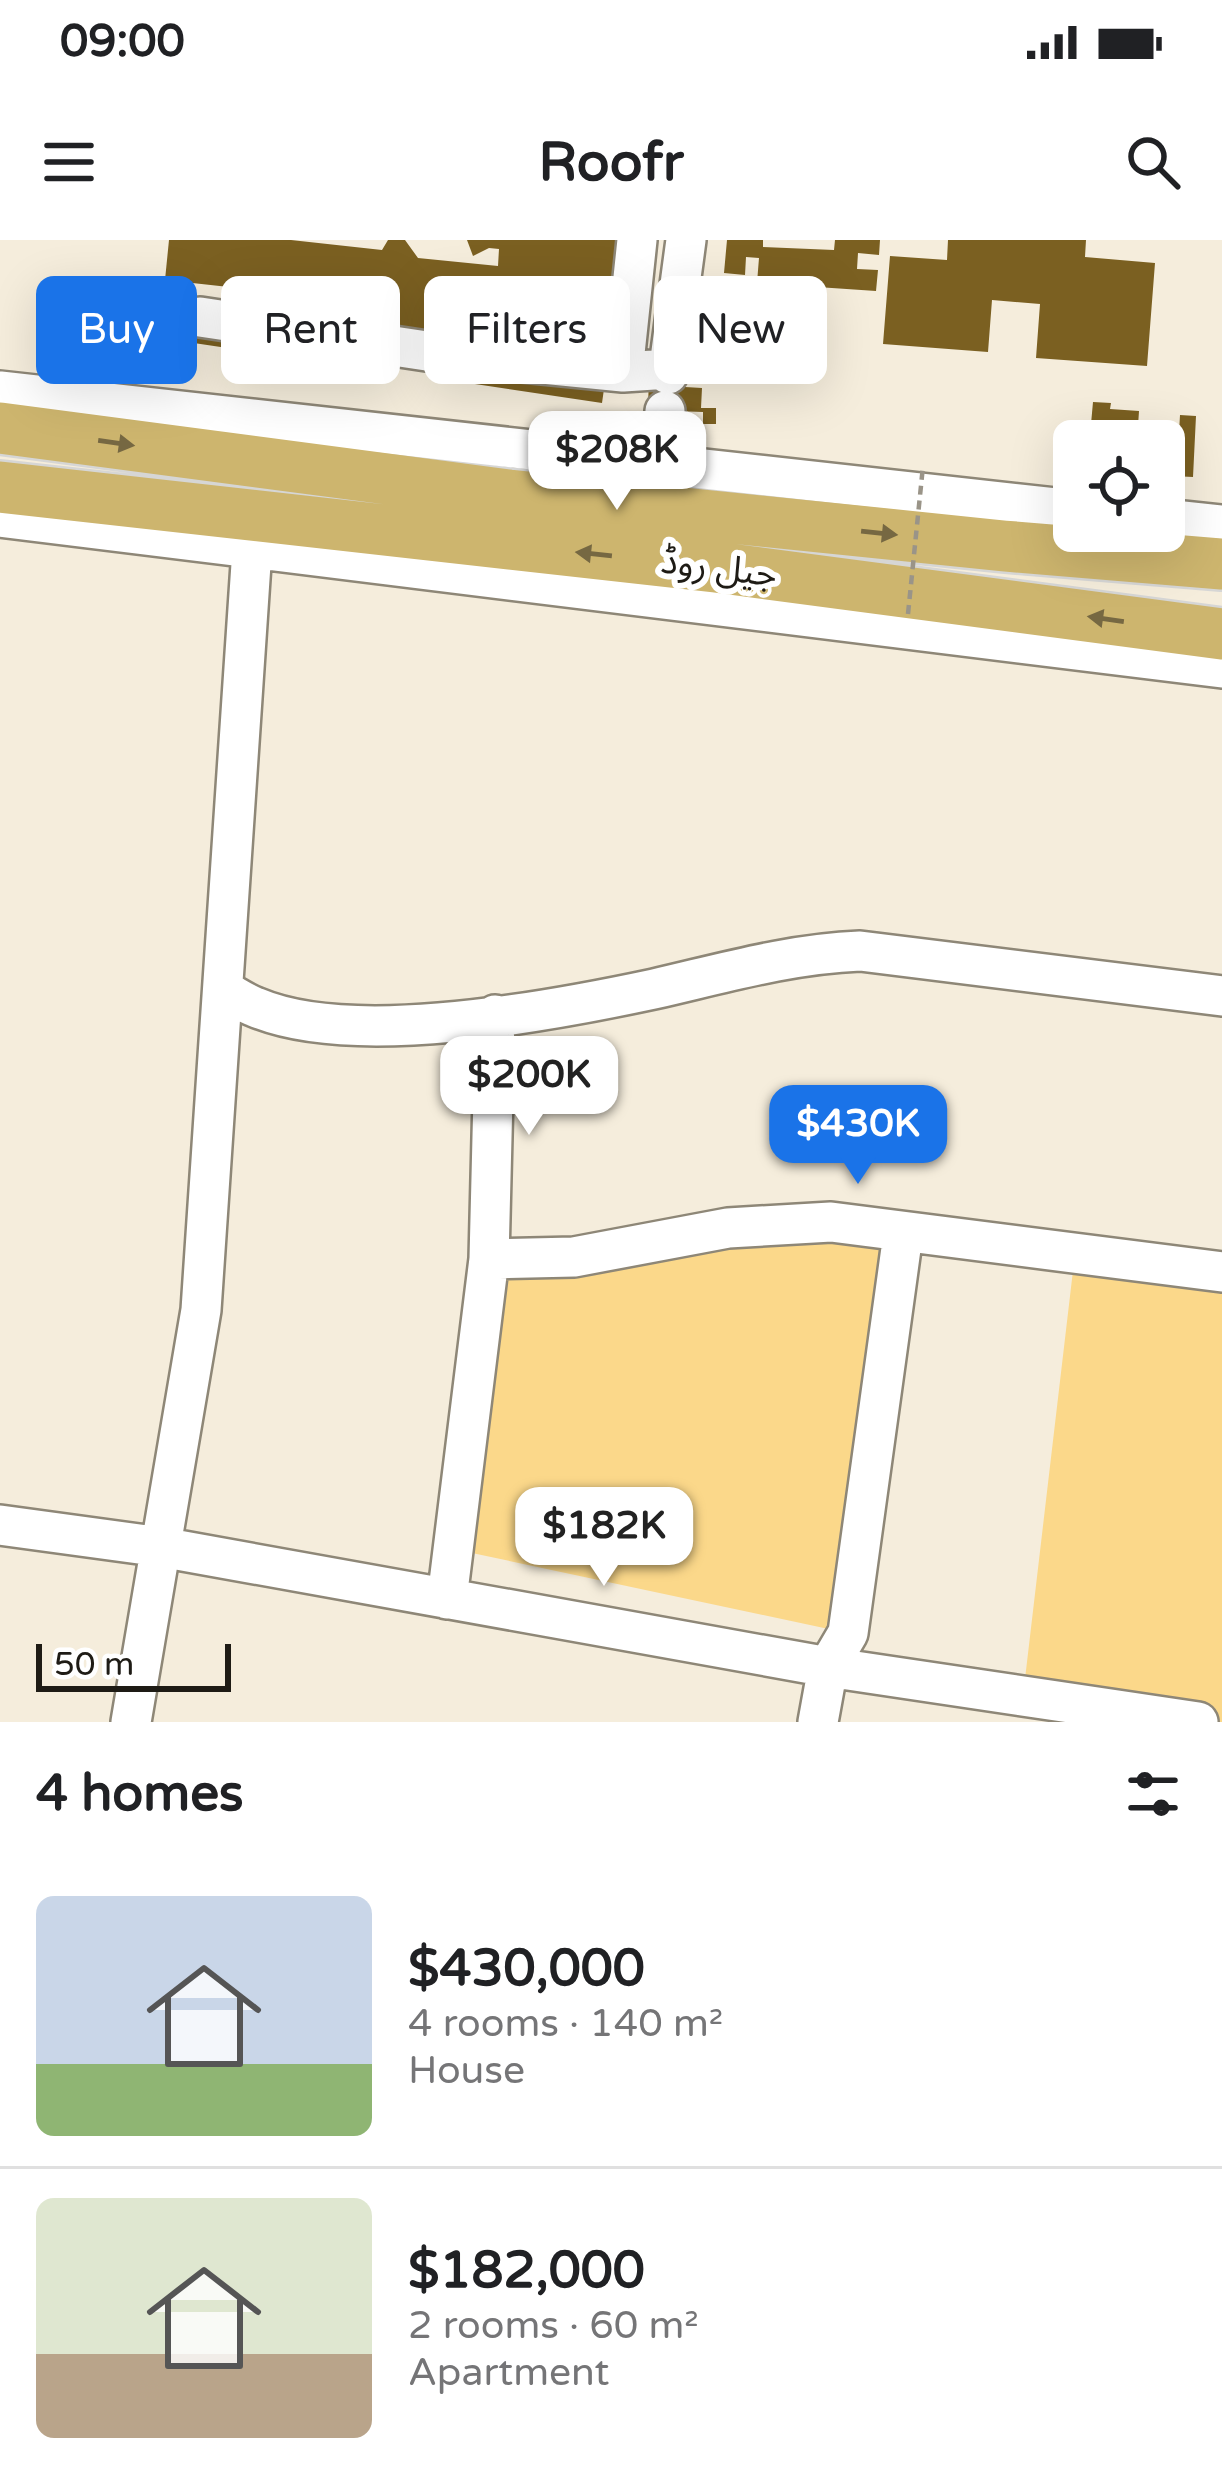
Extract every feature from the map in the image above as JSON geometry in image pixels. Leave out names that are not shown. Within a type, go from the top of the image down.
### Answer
[{"type":"main road","name":"جیل روڈ","points":[[0,428],[509,495],[815,504],[1222,564]]},
{"type":"main road","name":"جیل روڈ","points":[[0,487],[715,567],[1222,634]]},
{"type":"street","points":[[630,302],[637,240]]},
{"type":"street","points":[[681,276],[686,240]]},
{"type":"street","points":[[200,317],[424,351]]},
{"type":"street","points":[[661,463],[667,384]]},
{"type":"street","points":[[0,391],[661,463],[815,504],[1053,510]]},
{"type":"street","points":[[0,517],[1222,668]]},
{"type":"street","points":[[1185,521],[1222,525]]},
{"type":"street","points":[[131,1722],[201,1310],[252,549]]},
{"type":"street","points":[[223,990],[257,1008],[311,1021],[390,1025],[495,1016],[650,990],[803,953],[860,951],[1222,996]]},
{"type":"street","points":[[446,1599],[489,1259],[495,1016]]},
{"type":"street","points":[[489,1259],[574,1257],[728,1228],[867,1225],[903,1234],[1222,1272]]},
{"type":"street","points":[[818,1722],[828,1667],[848,1634],[903,1234]]},
{"type":"street","points":[[0,1526],[161,1547],[828,1667],[1198,1722]]},
{"type":"path","points":[[908,614],[923,466]]},
{"type":"shaded area","points":[[849,1234],[885,1245],[838,1631],[472,1553],[499,1275]]},
{"type":"shaded area","points":[[1074,1262],[1222,1280],[1222,1722],[1023,1696]]},
{"type":"building","points":[[169,240],[291,240],[382,250],[388,240],[405,240],[418,258],[498,266],[499,249],[473,256],[467,240],[627,240],[623,276],[424,276],[424,337],[400,334],[400,276],[221,276],[221,286],[197,284],[197,276],[165,276]]},
{"type":"building","points":[[727,240],[763,240],[763,247],[834,250],[835,240],[880,240],[879,255],[858,253],[857,269],[878,270],[876,291],[827,288],[827,276],[758,276],[759,258],[746,257],[745,275],[724,273]]},
{"type":"building","points":[[948,240],[1086,240],[1085,257],[1155,263],[1147,366],[1036,358],[1040,304],[992,300],[988,352],[883,344],[890,256],[947,260]]},
{"type":"building","points":[[197,324],[221,328],[221,347],[197,343]]},
{"type":"building","points":[[649,373],[654,373],[654,384],[702,388],[701,408],[716,408],[716,424],[703,424],[703,412],[648,410]]},
{"type":"building","points":[[475,384],[605,384],[602,403]]},
{"type":"building","points":[[1093,402],[1111,403],[1110,409],[1139,411],[1138,420],[1091,420]]},
{"type":"building","points":[[1180,415],[1196,416],[1193,477],[1185,477],[1185,420],[1180,420]]}]
